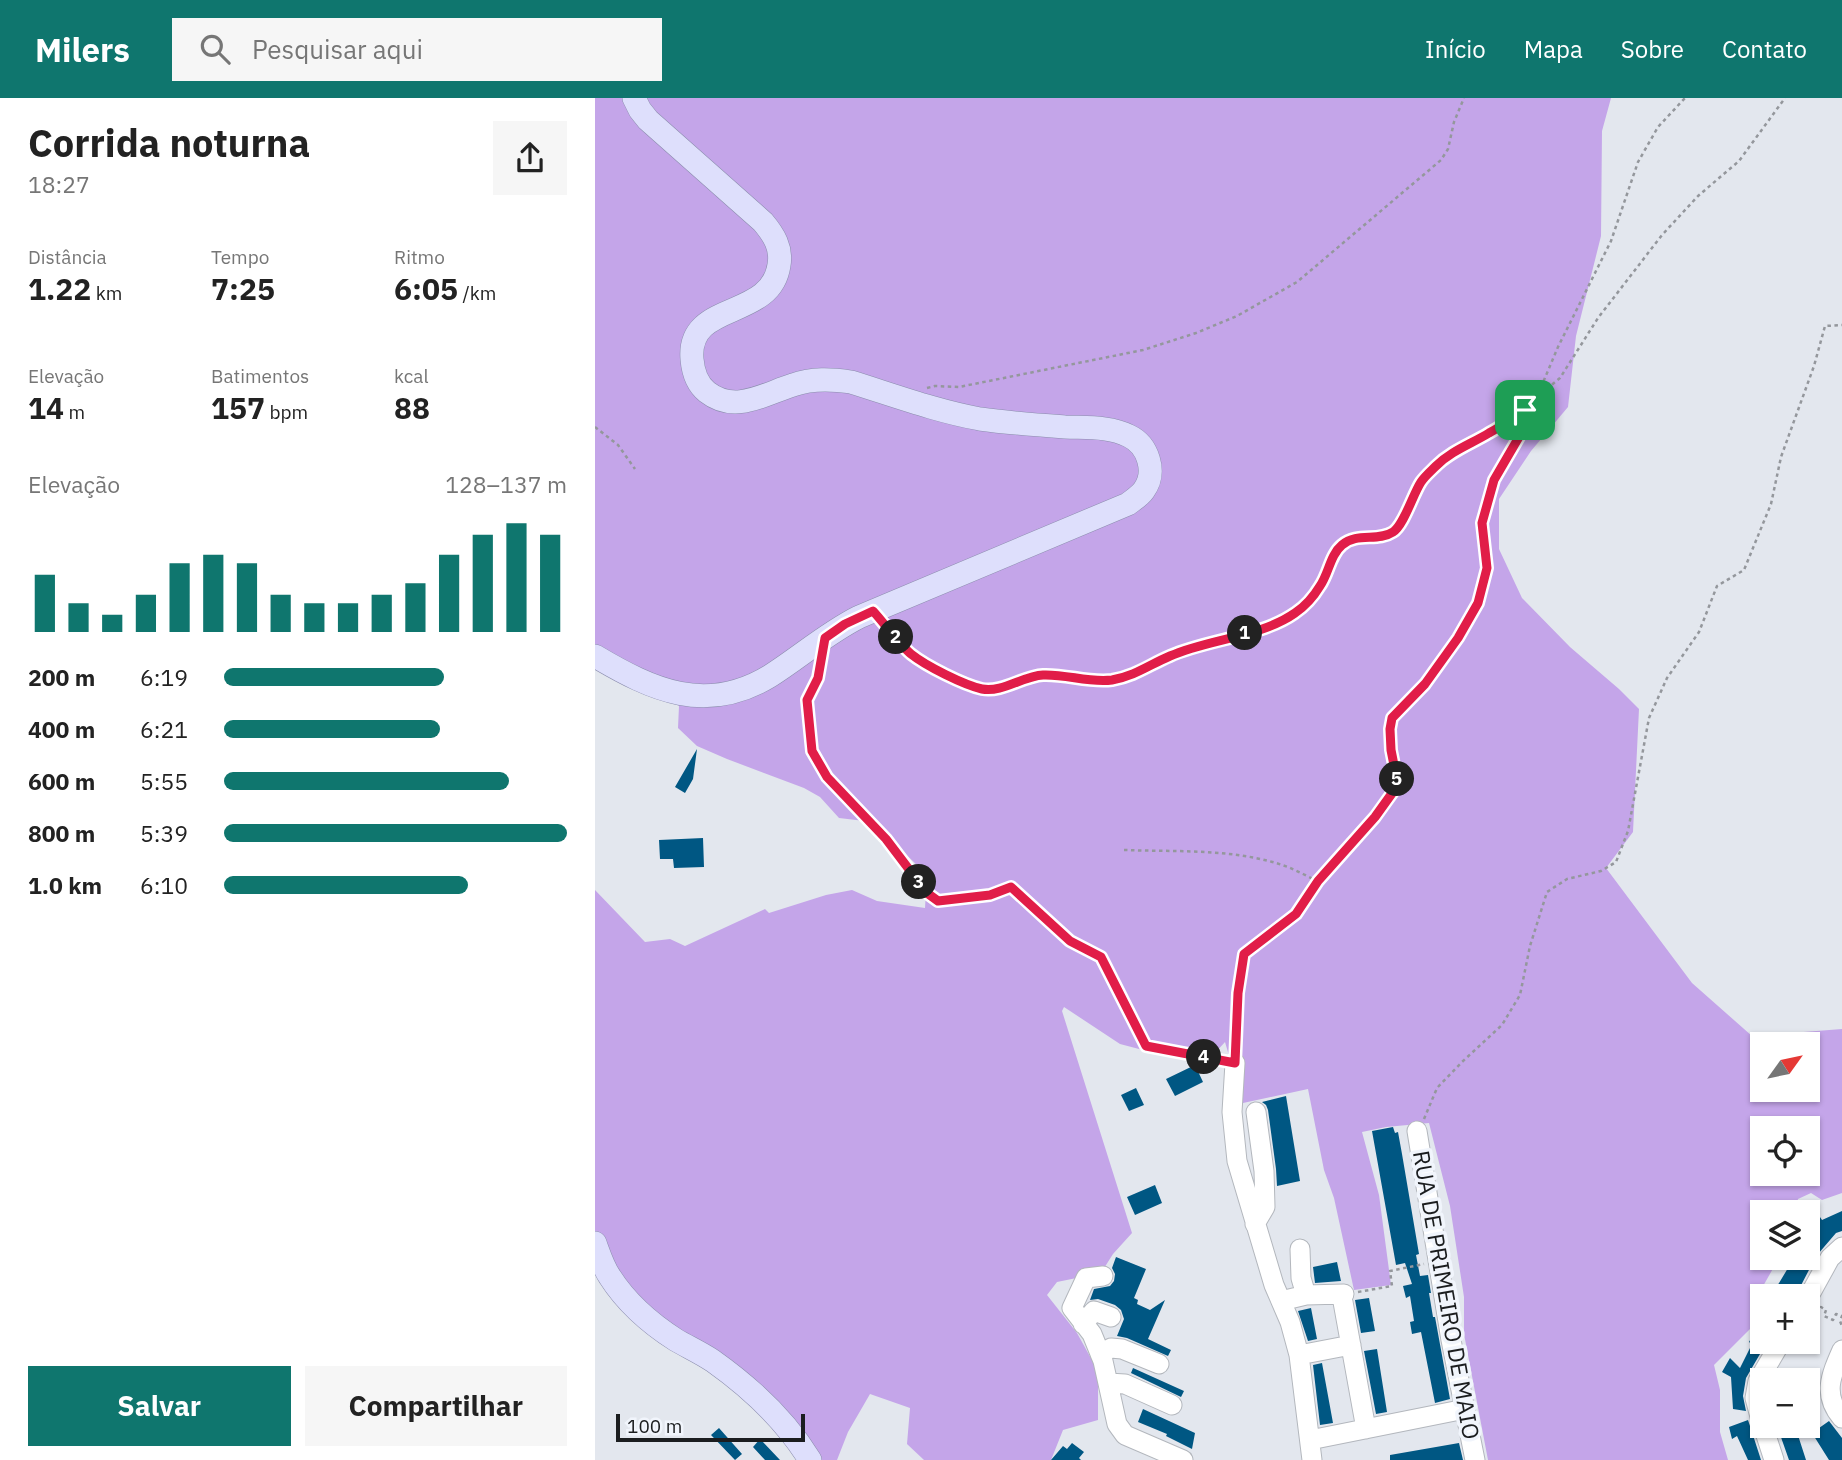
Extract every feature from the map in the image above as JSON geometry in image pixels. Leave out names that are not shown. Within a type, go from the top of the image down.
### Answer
[{"type":"main road","points":[[595,656],[654,687],[678,694],[709,695],[734,691],[757,683],[845,624],[1128,504],[1145,489],[1150,469],[1149,458],[1144,449],[1130,436],[1119,432],[979,419],[834,379],[793,384],[750,401],[736,403],[706,391],[695,376],[692,364],[691,353],[695,340],[702,327],[715,316],[748,304],[768,291],[775,282],[779,269],[779,251],[771,231],[763,222],[648,120],[634,98]]},
{"type":"main road","points":[[595,1243],[609,1277],[633,1306],[660,1329],[730,1374],[770,1409],[810,1460]]},
{"type":"street","points":[[1235,1063],[1232,1112],[1237,1161],[1274,1285],[1299,1354],[1311,1450],[1366,1429],[1465,1409]]},
{"type":"street","points":[[1255,1224],[1265,1207],[1264,1171],[1256,1112]]},
{"type":"street","name":"RUA DE PRIMEIRO DE MAIO","points":[[1417,1130],[1475,1460]]},
{"type":"street","points":[[1816,1284],[1830,1258],[1842,1247]]},
{"type":"street","points":[[1300,1249],[1301,1278],[1306,1295]]},
{"type":"street","points":[[1103,1276],[1086,1278],[1072,1308],[1092,1334],[1103,1361],[1117,1424],[1125,1435],[1183,1460]]},
{"type":"street","points":[[1281,1301],[1306,1295],[1344,1298],[1366,1429]]},
{"type":"street","points":[[1083,1324],[1094,1311],[1111,1317]]},
{"type":"street","points":[[1299,1354],[1351,1345]]},
{"type":"street","points":[[1100,1354],[1111,1348],[1122,1349],[1159,1364]]},
{"type":"street","points":[[1842,1350],[1833,1371],[1829,1393],[1837,1413],[1842,1418]]},
{"type":"street","points":[[1108,1383],[1125,1384],[1173,1405]]},
{"type":"street","points":[[1767,1438],[1774,1460]]},
{"type":"path","points":[[909,399],[917,391],[935,386],[959,387],[1143,349],[1196,333],[1237,316],[1297,282],[1441,160],[1448,149],[1454,122],[1464,98]]},
{"type":"path","points":[[1536,399],[1558,347],[1611,241],[1638,162],[1658,127],[1685,98]]},
{"type":"path","points":[[873,611],[911,654],[954,680],[994,690],[1024,678],[1043,675],[1093,682],[1131,676],[1170,656],[1256,630],[1295,613],[1320,587],[1335,552],[1342,545],[1350,540],[1387,535],[1394,531],[1422,480],[1437,465],[1452,452],[1488,434],[1525,410],[1560,378],[1598,318],[1662,235],[1682,211],[1739,161],[1785,98]]},
{"type":"path","points":[[1417,1130],[1427,1114],[1437,1088],[1501,1025],[1520,995],[1530,946],[1547,892],[1567,879],[1601,871],[1616,862],[1628,831],[1649,718],[1667,678],[1699,632],[1717,586],[1744,569],[1771,504],[1781,457],[1814,366],[1825,326],[1842,326]]},
{"type":"path","points":[[825,638],[818,678],[807,700],[812,751],[827,777],[886,839],[927,893],[938,901],[961,900],[990,895],[1011,887],[1070,941],[1101,957],[1146,1046],[1235,1063],[1238,993],[1244,954],[1296,914],[1318,881],[1375,817],[1398,785],[1391,750],[1392,718],[1425,684],[1458,638],[1478,603],[1487,568],[1482,523],[1494,480],[1519,437],[1525,410]]},
{"type":"path","points":[[595,427],[618,445],[635,469]]},
{"type":"path","points":[[1124,850],[1226,853],[1287,867],[1318,881]]},
{"type":"path","points":[[1344,1298],[1392,1286],[1390,1271],[1439,1262]]},
{"type":"path","points":[[1820,1309],[1821,1307],[1826,1310],[1824,1316],[1833,1320],[1836,1314],[1842,1316],[1842,1325]]},
{"type":"shaded area","points":[[595,98],[1611,98],[1602,131],[1601,236],[1576,336],[1568,407],[1531,451],[1499,499],[1499,549],[1522,598],[1570,647],[1639,709],[1633,832],[1606,868],[1692,983],[1750,1034],[1750,1102],[1820,1102],[1820,1032],[1803,1032],[1842,1029],[1842,1193],[1822,1200],[1811,1193],[1798,1200],[1750,1200],[1750,1270],[1772,1270],[1764,1284],[1750,1284],[1750,1329],[1714,1365],[1720,1390],[1720,1432],[1728,1460],[1488,1460],[1464,1334],[1464,1297],[1450,1206],[1429,1123],[1362,1132],[1379,1195],[1391,1285],[1354,1290],[1334,1198],[1324,1170],[1308,1089],[1243,1103],[1225,1042],[1214,1054],[1158,1054],[1120,1044],[1064,1007],[1062,1011],[1132,1233],[1113,1254],[1101,1273],[1057,1282],[1047,1295],[1077,1333],[1098,1371],[1098,1420],[1063,1430],[1051,1460],[924,1460],[907,1444],[910,1408],[870,1394],[848,1432],[837,1460],[807,1460],[773,1417],[667,1332],[595,1251],[595,890],[645,942],[670,939],[685,946],[765,909],[769,913],[826,895],[852,890],[877,901],[925,908],[927,875],[873,822],[839,818],[820,797],[804,788],[697,746],[678,728],[679,706],[669,697],[595,653]]},
{"type":"building","points":[[697,749],[693,779],[685,793],[675,787]]},
{"type":"building","points":[[703,838],[704,867],[674,868],[673,859],[660,859],[659,840]]},
{"type":"building","points":[[1195,1065],[1203,1082],[1175,1096],[1166,1079]]},
{"type":"building","points":[[1136,1088],[1144,1105],[1129,1111],[1121,1095]]},
{"type":"building","points":[[1286,1096],[1300,1181],[1277,1186],[1268,1110],[1262,1102]]},
{"type":"building","points":[[1393,1127],[1395,1133],[1398,1132],[1402,1154],[1419,1254],[1416,1255],[1420,1276],[1428,1275],[1433,1317],[1450,1399],[1435,1403],[1421,1332],[1412,1334],[1410,1322],[1414,1321],[1410,1296],[1406,1298],[1403,1286],[1412,1284],[1405,1263],[1396,1265],[1372,1131]]},
{"type":"building","points":[[1155,1185],[1162,1203],[1135,1215],[1127,1197]]},
{"type":"building","points":[[1842,1211],[1842,1231],[1836,1233],[1820,1252],[1820,1217],[1822,1220]]},
{"type":"building","points":[[1116,1257],[1146,1269],[1134,1298],[1138,1300],[1137,1304],[1150,1310],[1165,1300],[1148,1339],[1171,1350],[1168,1356],[1117,1336],[1124,1319],[1121,1310],[1098,1299],[1090,1300],[1094,1289],[1110,1286],[1114,1281],[1112,1268]]},
{"type":"building","points":[[1337,1262],[1341,1281],[1315,1283],[1313,1267]]},
{"type":"building","points":[[1787,1270],[1809,1270],[1802,1284],[1778,1284]]},
{"type":"building","points":[[1369,1298],[1375,1331],[1361,1333],[1355,1300]]},
{"type":"building","points":[[1311,1308],[1317,1339],[1308,1341],[1298,1311]]},
{"type":"building","points":[[1750,1348],[1750,1354],[1760,1354],[1746,1378],[1743,1396],[1746,1411],[1733,1409],[1731,1377],[1722,1372],[1730,1358],[1740,1368]]},
{"type":"building","points":[[1377,1349],[1387,1412],[1376,1414],[1364,1351]]},
{"type":"building","points":[[1322,1363],[1333,1423],[1320,1425],[1313,1365]]},
{"type":"building","points":[[1133,1368],[1184,1391],[1181,1397],[1131,1373]]},
{"type":"building","points":[[1143,1409],[1195,1433],[1192,1449],[1166,1436],[1167,1434],[1138,1422]]},
{"type":"building","points":[[1748,1420],[1750,1438],[1754,1438],[1761,1460],[1748,1460],[1737,1436],[1732,1439],[1729,1427]]},
{"type":"building","points":[[1829,1421],[1842,1438],[1842,1460],[1829,1460],[1815,1438],[1820,1438],[1820,1427]]},
{"type":"building","points":[[719,1428],[742,1454],[735,1460],[711,1435]]},
{"type":"building","points":[[1781,1438],[1799,1438],[1806,1460],[1789,1460]]},
{"type":"building","points":[[760,1439],[780,1460],[765,1460],[753,1447]]},
{"type":"building","points":[[1072,1443],[1084,1452],[1079,1458],[1081,1460],[1051,1460],[1063,1446],[1067,1449]]},
{"type":"building","points":[[1459,1443],[1463,1460],[1390,1460],[1390,1455]]},
{"type":"route","points":[[1525,410],[1519,437],[1494,480],[1482,523],[1487,568],[1478,603],[1458,638],[1425,684],[1392,718],[1391,750],[1398,785],[1375,817],[1318,881],[1296,914],[1244,954],[1238,993],[1235,1063],[1146,1046],[1101,957],[1070,941],[1011,887],[990,895],[961,900],[938,901],[927,893],[886,839],[827,777],[812,751],[807,700],[818,678],[825,638],[845,624],[873,611],[911,654],[954,680],[983,689],[994,690],[1024,678],[1043,675],[1093,682],[1131,676],[1170,656],[1256,630],[1295,613],[1320,587],[1335,552],[1342,545],[1361,537],[1387,535],[1394,531],[1422,480],[1437,465],[1452,452],[1488,434],[1525,410]]}]
